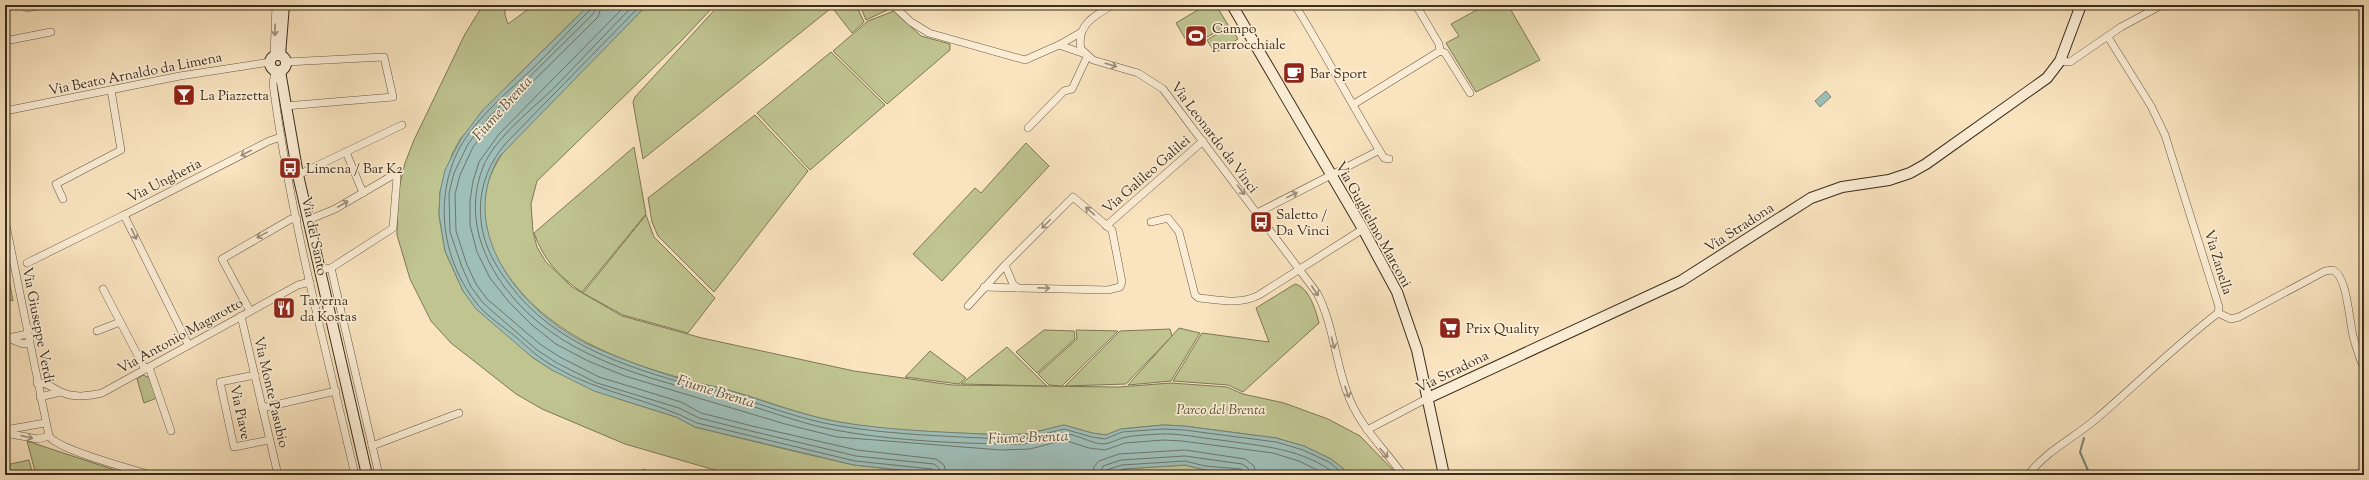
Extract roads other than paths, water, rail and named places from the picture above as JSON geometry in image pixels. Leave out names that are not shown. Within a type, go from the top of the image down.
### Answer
[{"type":"street","points":[[20,5],[26,8],[43,5]]},
{"type":"street","points":[[276,5],[278,58],[284,69],[278,71],[272,69],[278,58],[284,29],[284,5]]},
{"type":"street","points":[[897,9],[911,22],[929,33],[1024,60],[1059,45],[1080,33],[1089,20],[1113,5]]},
{"type":"street","name":"Via Guglielmo Marconi","points":[[1232,5],[1386,268],[1408,319],[1428,398],[1444,475]]},
{"type":"street","points":[[1295,5],[1354,104],[1378,151],[1384,158],[1390,159]]},
{"type":"street","points":[[1416,5],[1439,44],[1440,51]]},
{"type":"street","name":"Via Stradona","points":[[1367,430],[1428,398],[1681,281],[1811,198],[1842,187],[1889,180],[1921,167],[2047,78],[2060,60],[2081,5]]},
{"type":"street","points":[[2060,60],[2070,62],[2135,19],[2162,5]]},
{"type":"street","points":[[5,41],[51,32]]},
{"type":"street","points":[[1028,128],[1064,91],[1072,90],[1086,55],[1080,42],[1080,33]]},
{"type":"street","name":"Via Zanella","points":[[2028,475],[2037,463],[2093,422],[2184,339],[2218,313],[2219,304],[2165,135],[2151,106],[2108,37]]},
{"type":"street","name":"Via Leonardo da Vinci","points":[[1059,45],[1086,55],[1097,62],[1138,73],[1159,85],[1204,141],[1321,301],[1347,393],[1367,430],[1403,475]]},
{"type":"street","points":[[1354,104],[1440,51]]},
{"type":"street","points":[[1440,51],[1445,53],[1470,93]]},
{"type":"street","name":"Via Beato Arnaldo da Limena","points":[[5,111],[278,58],[384,57],[393,97],[285,105]]},
{"type":"street","points":[[278,71],[298,175],[367,475]]},
{"type":"street","name":"Via del Santo","points":[[278,71],[273,77],[281,137],[315,307],[336,392],[354,475]]},
{"type":"street","points":[[63,199],[56,184],[121,150],[111,90]]},
{"type":"street","points":[[298,175],[402,125]]},
{"type":"street","name":"Via Ungheria","points":[[188,344],[124,215],[268,141],[281,137]]},
{"type":"street","name":"Via Galileo Galilei","points":[[1106,226],[1204,141]]},
{"type":"street","points":[[1257,213],[1378,151]]},
{"type":"street","points":[[346,152],[363,193]]},
{"type":"street","points":[[308,220],[317,218],[395,174],[398,177],[392,228],[331,268],[319,270]]},
{"type":"street","points":[[968,306],[984,287],[1005,265],[1073,197],[1112,230],[1122,282],[1120,287],[1108,290],[984,287]]},
{"type":"street","points":[[27,263],[124,215]]},
{"type":"street","points":[[1152,222],[1168,218],[1179,232],[1194,291],[1199,298],[1235,302],[1252,299],[1363,229]]},
{"type":"street","points":[[250,311],[222,259],[291,219],[297,219]]},
{"type":"street","name":"Via Giuseppe Verdi","points":[[5,220],[45,424],[49,436]]},
{"type":"street","points":[[1005,265],[1013,284],[1018,288]]},
{"type":"street","name":"Via del Santo","points":[[331,268],[379,475]]},
{"type":"street","points":[[2218,313],[2231,319],[2239,317],[2325,271],[2333,270],[2339,274],[2345,291],[2352,333],[2364,369]]},
{"type":"street","name":"Via Antonio Magarotto","points":[[60,392],[80,396],[102,393],[188,344],[298,285],[310,282]]},
{"type":"street","points":[[103,289],[120,322],[147,368],[171,431]]},
{"type":"street","points":[[315,307],[328,304]]},
{"type":"street","name":"Via Monte Pasubio","points":[[241,316],[278,475]]},
{"type":"street","points":[[97,331],[120,322]]},
{"type":"street","points":[[5,338],[28,334]]},
{"type":"street","points":[[5,338],[23,344],[29,343]]},
{"type":"street","points":[[338,348],[349,346]]},
{"type":"street","name":"Via Piave","points":[[255,375],[220,382],[234,447],[269,440]]},
{"type":"street","points":[[37,383],[47,384],[60,392]]},
{"type":"street","points":[[40,397],[60,392]]},
{"type":"street","points":[[262,408],[336,392]]},
{"type":"street","points":[[372,446],[459,413]]},
{"type":"street","points":[[5,430],[45,424]]},
{"type":"street","points":[[5,434],[38,439],[49,436],[60,445],[118,466],[150,475]]},
{"type":"water","name":"Fiume Brenta","points":[[589,5],[647,5],[499,157],[487,186],[485,215],[491,243],[504,270],[523,295],[545,316],[570,334],[596,348],[658,372],[728,390],[811,416],[839,422],[900,429],[1001,435],[1027,434],[1064,425],[1092,433],[1106,435],[1121,429],[1163,425],[1184,426],[1276,438],[1304,446],[1331,459],[1351,475],[1254,475],[1205,470],[1185,465],[1123,469],[1114,473],[1092,475],[946,475],[854,465],[695,427],[676,417],[594,391],[552,370],[532,357],[476,309],[463,291],[445,251],[439,215],[440,192],[445,170],[461,139],[482,111]]},
{"type":"water","points":[[1826,91],[1831,97],[1820,107],[1815,101]]},
{"type":"waterway","points":[[2084,438],[2080,452],[2090,475]]},
{"type":"place","name":"Campo parrocchiale","points":[[1196,36]]},
{"type":"place","name":"Bar Sport","points":[[1294,73]]},
{"type":"place","name":"La Piazzetta","points":[[184,95]]},
{"type":"place","name":"Limena / Bar K2","points":[[290,168]]},
{"type":"place","name":"Saletto / Da Vinci","points":[[1261,222]]},
{"type":"place","name":"Taverna da Kostas","points":[[284,308]]},
{"type":"place","name":"Prix Quality","points":[[1450,328]]},
{"type":"park label","name":"Parco del Brenta","points":[[1221,409]]}]
